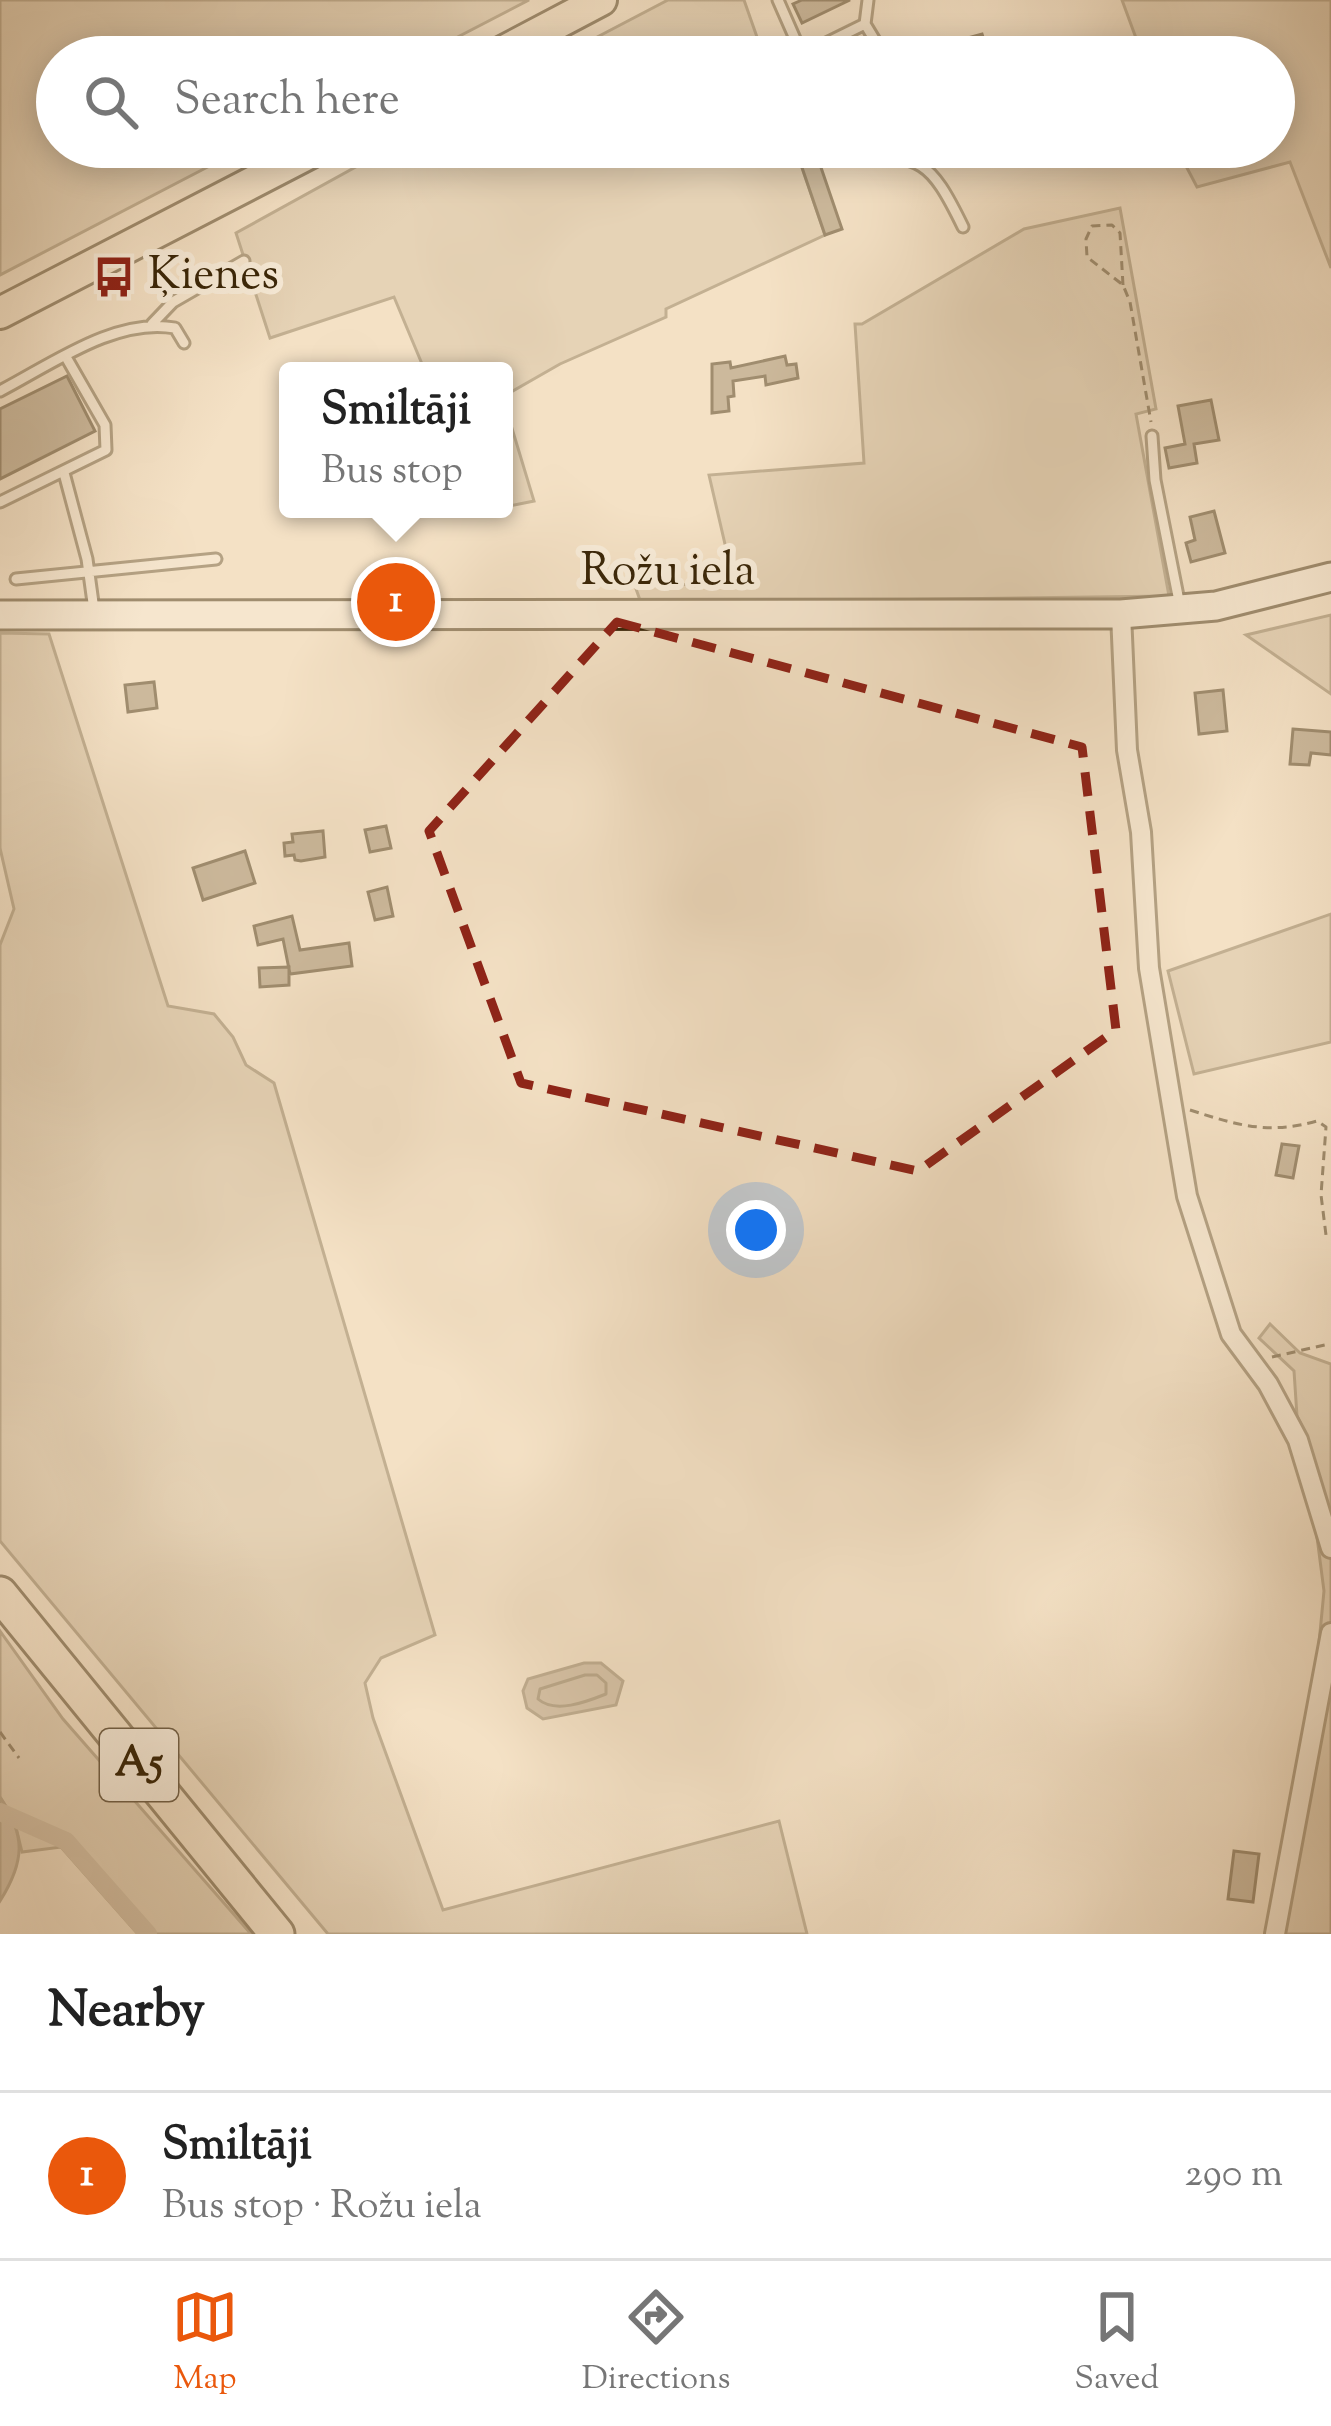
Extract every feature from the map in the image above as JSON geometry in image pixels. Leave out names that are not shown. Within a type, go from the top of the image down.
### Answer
[{"type":"highway","name":"A5","points":[[0,1594],[278,1934]]},
{"type":"main road","points":[[533,36],[602,0]]},
{"type":"main road","points":[[0,314],[281,168]]},
{"type":"street","name":"Rožu iela","points":[[0,615],[1121,614],[1181,612],[1331,577]]},
{"type":"street","points":[[1121,614],[1127,750],[1141,832],[1149,968],[1170,1104],[1198,1233],[1231,1334],[1268,1384],[1298,1440],[1331,1548]]},
{"type":"street","points":[[1275,1934],[1331,1633]]},
{"type":"lane","points":[[778,0],[794,36]]},
{"type":"lane","points":[[868,0],[865,24],[872,36]]},
{"type":"lane","points":[[842,36],[865,24]]},
{"type":"lane","points":[[923,168],[938,176],[963,227]]},
{"type":"lane","points":[[152,324],[173,302],[244,261]]},
{"type":"lane","points":[[0,391],[126,329],[152,324],[175,328],[184,343]]},
{"type":"lane","points":[[0,502],[106,450],[105,425],[66,357]]},
{"type":"lane","points":[[1152,436],[1154,480],[1181,612]]},
{"type":"lane","points":[[64,473],[94,615]]},
{"type":"lane","points":[[16,579],[216,560]]},
{"type":"path","points":[[1123,285],[1087,257],[1086,239],[1092,226],[1112,225],[1120,233],[1123,285],[1130,302],[1152,436]]},
{"type":"path","points":[[1170,1104],[1241,1126],[1279,1130],[1317,1120],[1326,1127],[1321,1195],[1326,1234]]},
{"type":"path","points":[[1247,1360],[1292,1355],[1329,1344]]},
{"type":"path","points":[[0,1732],[19,1758]]},
{"type":"highlighted area","points":[[617,622],[1082,747],[1116,1030],[918,1171],[521,1083],[429,831]]},
{"type":"shaded area","points":[[0,0],[529,0],[460,36],[36,36],[36,168],[206,168],[0,275]]},
{"type":"shaded area","points":[[668,0],[744,0],[757,36],[599,36]]},
{"type":"shaded area","points":[[1122,0],[1331,0],[1331,268],[1292,168],[1295,36],[1135,36]]},
{"type":"shaded area","points":[[354,168],[802,168],[825,235],[666,309],[666,317],[560,364],[513,391],[513,362],[421,362],[394,297],[270,338],[236,233]]},
{"type":"shaded area","points":[[1187,168],[1268,168],[1197,187]]},
{"type":"shaded area","points":[[1120,208],[1156,409],[1136,414],[1169,596],[641,603],[635,586],[734,583],[709,475],[864,463],[855,324],[1024,229]]},
{"type":"shaded area","points":[[513,432],[534,501],[513,505]]},
{"type":"shaded area","points":[[1331,615],[1331,694],[1246,635]]},
{"type":"shaded area","points":[[0,633],[49,634],[168,1006],[214,1014],[233,1037],[246,1065],[274,1083],[435,1635],[381,1658],[365,1683],[373,1718],[443,1910],[779,1821],[807,1934],[328,1934],[0,1541],[0,945],[14,909],[0,848]]},
{"type":"shaded area","points":[[1331,914],[1331,1042],[1194,1074],[1168,971]]},
{"type":"shaded area","points":[[1270,1324],[1300,1353],[1331,1364],[1331,1934],[1272,1934],[1314,1695],[1324,1591],[1294,1371],[1259,1338]]},
{"type":"shaded area","points":[[0,1631],[63,1719],[251,1934],[138,1934],[61,1847],[22,1852],[14,1819],[0,1797]]},
{"type":"water","points":[[584,1663],[601,1663],[623,1681],[616,1705],[543,1719],[527,1708],[523,1691],[528,1679]]},
{"type":"water","points":[[0,1797],[14,1824],[19,1849],[0,1901]]},
{"type":"building","points":[[850,0],[802,23],[793,4]]},
{"type":"building","points":[[802,168],[821,168],[842,229],[825,235]]},
{"type":"building","points":[[785,356],[787,365],[796,364],[798,378],[766,385],[765,376],[733,381],[729,411],[712,413],[712,364],[730,362],[731,368]]},
{"type":"building","points":[[67,376],[95,431],[0,479],[0,409]]},
{"type":"building","points":[[1211,400],[1219,440],[1194,444],[1197,463],[1169,468],[1165,448],[1185,444],[1178,406]]},
{"type":"building","points":[[1214,511],[1225,553],[1191,562],[1186,543],[1195,540],[1190,517]]},
{"type":"building","points":[[154,682],[157,708],[128,712],[125,685]]},
{"type":"building","points":[[1223,690],[1227,731],[1199,734],[1195,693]]},
{"type":"building","points":[[1293,729],[1331,732],[1331,755],[1311,753],[1309,765],[1290,764]]},
{"type":"building","points":[[386,826],[391,848],[370,852],[365,830]]},
{"type":"building","points":[[323,831],[325,857],[301,861],[294,855],[285,856],[284,843],[293,842],[292,834]]},
{"type":"building","points":[[245,851],[255,883],[203,900],[193,868]]},
{"type":"building","points":[[387,887],[393,916],[375,920],[368,892]]},
{"type":"building","points":[[292,916],[300,950],[349,943],[352,966],[290,974],[283,939],[258,945],[254,926]]},
{"type":"building","points":[[289,967],[289,985],[260,987],[259,968]]},
{"type":"building","points":[[1282,1144],[1299,1146],[1293,1178],[1276,1175]]},
{"type":"building","points":[[1234,1851],[1259,1854],[1253,1902],[1228,1899]]},
{"type":"waterway","points":[[0,1812],[66,1841],[148,1934]]},
{"type":"place","name":"Ķienes","points":[[114,277]]},
{"type":"place","name":"Smiltāji","points":[[396,602]]}]
